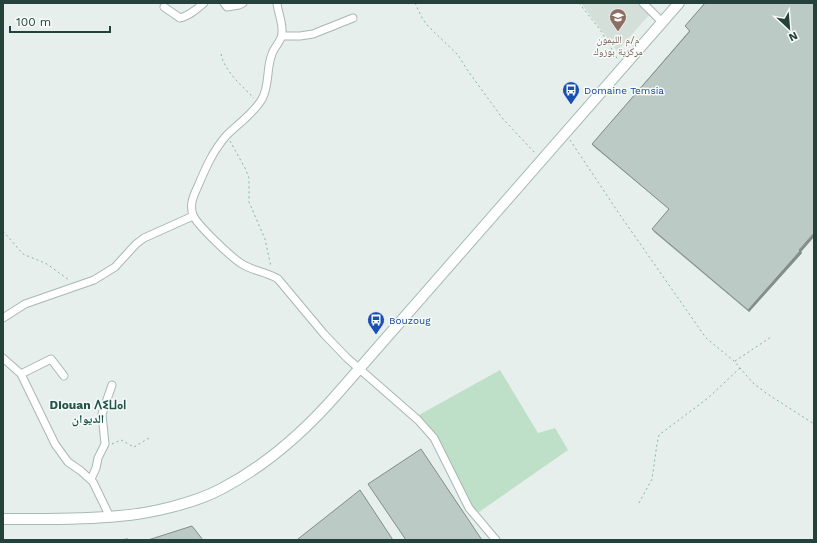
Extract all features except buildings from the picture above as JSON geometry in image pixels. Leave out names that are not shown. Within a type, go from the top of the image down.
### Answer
[{"type":"main road","points":[[3,519],[82,519],[154,511],[200,498],[221,489],[257,467],[284,447],[328,405],[679,3]]},
{"type":"street","points":[[164,7],[180,18],[197,9],[204,3]]},
{"type":"street","points":[[224,3],[228,7],[243,3]]},
{"type":"street","points":[[277,3],[282,26],[282,36],[272,53],[262,99],[253,110],[226,136],[212,154],[192,199],[193,216],[201,226],[242,265],[278,279],[324,334],[347,358],[418,420],[434,438],[469,508],[496,540]]},
{"type":"street","points":[[643,3],[662,22]]},
{"type":"street","points":[[282,36],[313,34],[353,18]]},
{"type":"street","points":[[3,318],[25,304],[78,287],[94,280],[115,267],[136,244],[144,238],[193,216]]},
{"type":"street","points":[[3,358],[21,374],[55,444],[68,462],[91,479],[96,486],[110,517]]},
{"type":"street","points":[[21,374],[51,359],[64,376]]},
{"type":"street","points":[[91,479],[105,441],[102,414],[112,385]]},
{"type":"path","points":[[415,3],[422,18],[428,26],[458,54],[468,71],[503,119],[542,160]]},
{"type":"path","points":[[579,3],[623,67]]},
{"type":"path","points":[[221,54],[224,65],[229,72],[259,103]]},
{"type":"path","points":[[565,133],[704,335],[734,361],[754,383],[766,393],[814,424]]},
{"type":"path","points":[[226,136],[245,168],[249,178],[249,202],[265,239],[272,276]]},
{"type":"path","points":[[3,232],[23,254],[47,264],[78,287]]},
{"type":"path","points":[[734,361],[771,337]]},
{"type":"path","points":[[639,503],[652,479],[657,444],[660,435],[708,398],[740,368]]},
{"type":"path","points":[[103,448],[121,440],[134,447],[149,438]]},
{"type":"shaded area","name":"م/م الليمون مركزية بوزوك","points":[[581,3],[640,3],[650,14],[617,51]]},
{"type":"green space","points":[[500,370],[538,433],[555,428],[568,450],[479,512],[471,507],[441,448],[419,415]]},
{"type":"place","name":"م/م الليمون مركزية بوزوك","points":[[618,32]]},
{"type":"place","name":"Domaine Temsia","points":[[571,105]]},
{"type":"place","name":"Bouzoug","points":[[376,335]]},
{"type":"district","name":"Diouan ⴷⵉⵡⴰⵏ الديوان","points":[[88,412]]}]
